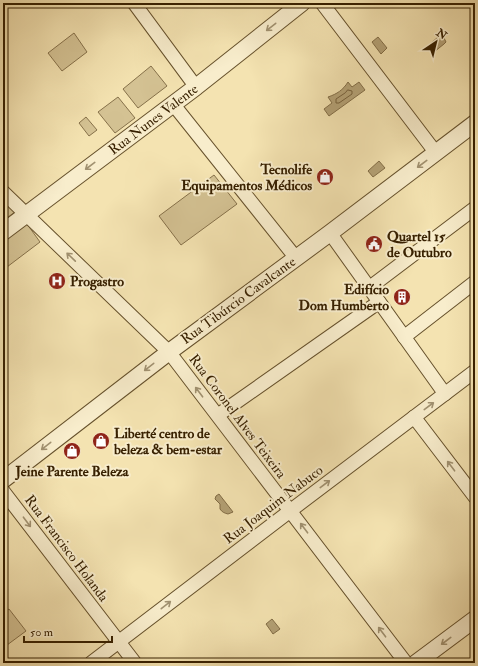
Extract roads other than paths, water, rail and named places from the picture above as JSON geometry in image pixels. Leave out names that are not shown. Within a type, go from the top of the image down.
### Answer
[{"type":"street","points":[[134,3],[196,87]]},
{"type":"street","name":"Rua Nunes Valente","points":[[3,232],[196,87],[302,3]]},
{"type":"street","points":[[322,3],[436,153]]},
{"type":"street","points":[[173,104],[296,258]]},
{"type":"street","name":"Rua Tibúrcio Cavalcante","points":[[3,480],[169,352],[475,123]]},
{"type":"street","name":"Rua Coronel Alves Teixeira","points":[[3,192],[169,352],[406,663]]},
{"type":"street","points":[[369,288],[475,208]]},
{"type":"street","points":[[330,233],[445,394]]},
{"type":"street","points":[[404,337],[475,282]]},
{"type":"street","points":[[218,415],[379,302]]},
{"type":"street","name":"Rua Joaquim Nabuco","points":[[91,663],[475,371]]},
{"type":"street","points":[[414,417],[475,497]]},
{"type":"street","name":"Rua Francisco Holanda","points":[[3,491],[135,663]]},
{"type":"street","points":[[416,663],[475,619]]},
{"type":"water","points":[[442,36],[446,42],[434,52],[429,45],[438,37]]},
{"type":"water","points":[[378,37],[387,48],[381,54],[372,42]]},
{"type":"water","points":[[348,82],[352,87],[359,82],[365,90],[329,116],[324,109],[332,103],[328,97],[340,91]]},
{"type":"water","points":[[379,161],[385,168],[373,177],[368,171]]},
{"type":"water","points":[[219,494],[233,512],[228,514],[220,509],[220,504],[215,499]]},
{"type":"water","points":[[272,619],[280,629],[273,634],[266,624]]},
{"type":"place","name":"Tecnolife Equipamentos Médicos","points":[[325,177]]},
{"type":"place","name":"Quartel 15 de Outubro","points":[[374,244]]},
{"type":"place","name":"Progastro","points":[[57,281]]},
{"type":"place","name":"Edifício Dom Humberto","points":[[402,297]]},
{"type":"place","name":"Liberté centro de beleza & bem-estar","points":[[101,441]]},
{"type":"place","name":"Jeine Parente Beleza","points":[[72,451]]}]
